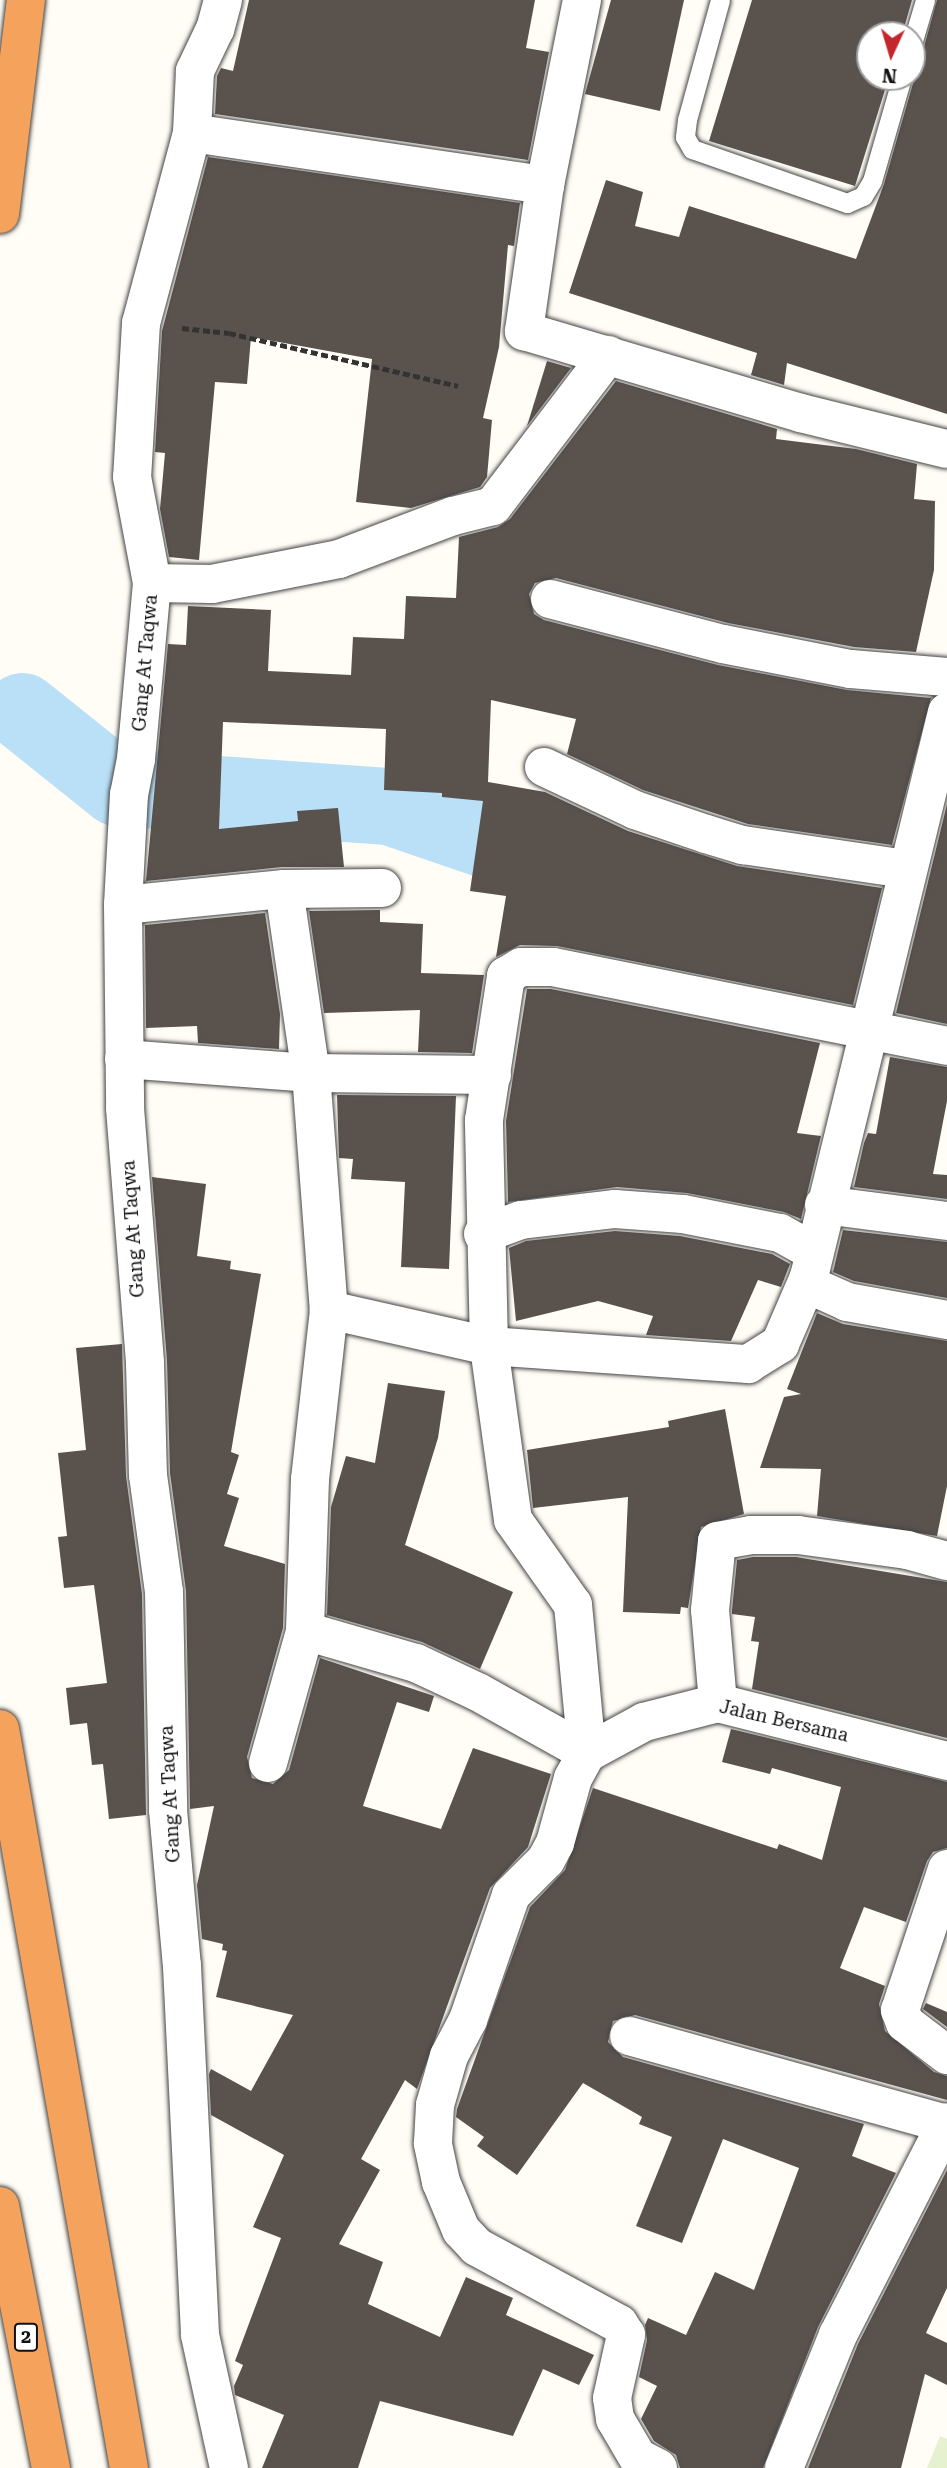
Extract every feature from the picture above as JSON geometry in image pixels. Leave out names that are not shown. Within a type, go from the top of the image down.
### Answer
[{"type":"highway","points":[[0,214],[26,0]]},
{"type":"highway","points":[[0,1729],[129,2468]]},
{"type":"highway","name":"2","points":[[0,2206],[51,2468]]},
{"type":"street","name":"Gang At Taqwa","points":[[223,0],[215,29],[195,71],[192,133],[141,323],[132,477],[152,583],[123,905],[124,1059],[148,1475],[164,1592],[168,1810],[182,1966],[200,2336],[229,2468]]},
{"type":"street","points":[[582,0],[545,185],[524,331],[801,412],[947,449]]},
{"type":"street","points":[[192,133],[545,185]]},
{"type":"street","points":[[152,583],[212,584],[339,559],[453,516],[493,506],[607,355]]},
{"type":"street","points":[[550,599],[723,644],[851,669],[947,677]]},
{"type":"street","points":[[329,1310],[489,1346],[748,1364],[780,1345],[810,1264],[947,712]]},
{"type":"street","points":[[544,767],[635,810],[743,845],[906,869]]},
{"type":"street","points":[[123,905],[284,889],[382,888]]},
{"type":"street","points":[[268,1763],[305,1631],[310,1479],[329,1310],[311,1073],[284,889]]},
{"type":"street","points":[[658,2468],[638,2458],[615,2418],[612,2398],[626,2335],[619,2324],[477,2248],[461,2230],[441,2182],[433,2143],[435,2105],[449,2056],[468,2020],[511,1895],[546,1860],[555,1843],[573,1778],[587,1753],[573,1605],[513,1520],[489,1346],[483,1234],[484,1120],[506,976],[521,967],[579,972],[947,1046]]},
{"type":"street","points":[[124,1059],[311,1073],[492,1075]]},
{"type":"street","points":[[824,1205],[947,1222]]},
{"type":"street","points":[[483,1234],[521,1220],[615,1209],[683,1214],[780,1233],[810,1264],[816,1288],[847,1301],[947,1320]]},
{"type":"street","points":[[718,1703],[710,1610],[717,1541],[751,1535],[798,1535],[907,1550],[947,1561]]},
{"type":"street","points":[[305,1631],[416,1663],[478,1692],[587,1753]]},
{"type":"street","name":"Jalan Bersama","points":[[587,1753],[608,1737],[644,1722],[718,1703],[947,1761]]},
{"type":"street","points":[[947,1869],[900,2010],[905,2023],[947,2055]]},
{"type":"street","points":[[629,2036],[946,2123],[838,2335],[784,2468]]},
{"type":"lane","points":[[720,0],[687,120],[685,137],[692,149],[847,203],[863,196],[872,181],[898,91]]},
{"type":"lane","points":[[919,21],[925,0]]},
{"type":"path","points":[[141,323],[229,333],[458,386]]},
{"type":"green space","points":[[940,2436],[947,2439],[947,2468],[927,2468]]},
{"type":"building","points":[[249,0],[535,0],[526,48],[549,52],[528,160],[215,114],[217,76],[221,68],[233,71]]},
{"type":"building","points":[[611,0],[684,0],[660,111],[585,94]]},
{"type":"building","points":[[752,0],[912,0],[906,21],[856,21],[856,91],[885,91],[855,186],[709,141]]},
{"type":"building","points":[[937,0],[947,0],[947,414],[787,363],[784,385],[751,375],[757,353],[569,293],[606,180],[643,192],[635,226],[679,237],[689,206],[856,259],[884,184],[911,91],[926,91],[926,40]]},
{"type":"building","points":[[208,157],[520,203],[514,246],[508,245],[499,347],[483,418],[492,420],[487,477],[480,487],[411,508],[356,502],[372,359],[251,337],[247,384],[215,382],[199,560],[169,557],[160,509],[165,453],[155,452],[162,331]]},
{"type":"building","points":[[547,361],[571,368],[527,426]]},
{"type":"building","points":[[616,381],[777,429],[776,439],[856,449],[917,464],[914,499],[935,501],[934,570],[916,652],[854,647],[728,623],[556,578],[535,583],[529,594],[534,614],[544,620],[718,665],[847,690],[931,698],[892,845],[748,824],[643,790],[567,754],[576,719],[491,700],[488,782],[545,792],[628,831],[737,866],[882,888],[853,1005],[557,946],[520,945],[496,957],[506,896],[470,891],[483,801],[442,797],[442,793],[384,790],[386,729],[223,722],[219,829],[298,821],[297,811],[338,808],[344,867],[282,867],[146,881],[168,644],[186,645],[188,606],[271,610],[268,671],[351,675],[353,637],[404,639],[406,596],[456,598],[459,537],[498,527],[510,519]]},
{"type":"building","points":[[947,804],[947,1024],[896,1013]]},
{"type":"building","points":[[380,910],[380,922],[423,924],[421,973],[484,975],[472,1053],[418,1052],[420,1010],[324,1013],[309,911]]},
{"type":"building","points":[[265,913],[280,1014],[279,1049],[198,1043],[197,1026],[146,1028],[145,925]]},
{"type":"building","points":[[527,989],[551,989],[820,1043],[797,1133],[821,1136],[801,1219],[784,1212],[687,1193],[617,1187],[508,1202],[506,1121]]},
{"type":"building","points":[[890,1057],[947,1067],[947,1101],[933,1174],[947,1175],[947,1199],[854,1187],[868,1133],[876,1134]]},
{"type":"building","points":[[337,1095],[456,1096],[449,1269],[401,1267],[405,1182],[351,1179],[353,1159],[339,1158]]},
{"type":"building","points":[[152,1177],[206,1184],[197,1256],[231,1261],[230,1269],[261,1274],[231,1452],[239,1455],[227,1494],[239,1498],[224,1546],[285,1564],[283,1628],[247,1757],[252,1778],[273,1784],[289,1770],[320,1658],[434,1696],[429,1712],[397,1702],[363,1806],[441,1829],[473,1748],[551,1774],[528,1847],[490,1888],[417,2089],[405,2080],[361,2159],[380,2170],[339,2244],[383,2262],[368,2304],[440,2337],[466,2277],[513,2298],[506,2315],[594,2355],[579,2385],[543,2369],[513,2436],[380,2401],[358,2468],[262,2468],[284,2415],[235,2395],[234,2386],[243,2365],[235,2361],[281,2238],[253,2227],[284,2155],[211,2115],[209,2074],[211,2069],[251,2091],[293,2015],[216,1997],[227,1951],[222,1950],[223,1944],[202,1939],[197,1885],[214,1806],[190,1809],[186,1591],[170,1473],[167,1361]]},
{"type":"building","points":[[843,1230],[947,1242],[947,1298],[854,1281],[833,1272]]},
{"type":"building","points":[[615,1231],[680,1236],[772,1254],[790,1264],[781,1287],[758,1280],[731,1341],[646,1335],[653,1316],[598,1301],[516,1321],[509,1248],[526,1241]]},
{"type":"building","points":[[817,1313],[843,1324],[947,1341],[947,1486],[937,1536],[817,1516],[821,1469],[760,1468],[784,1397],[801,1394],[787,1389]]},
{"type":"building","points":[[122,1344],[126,1476],[142,1594],[146,1815],[109,1819],[103,1764],[92,1765],[87,1723],[70,1725],[66,1688],[107,1683],[94,1585],[64,1588],[58,1537],[67,1536],[58,1453],[86,1450],[76,1348]]},
{"type":"building","points":[[388,1383],[445,1391],[438,1438],[405,1545],[513,1592],[480,1669],[422,1642],[327,1615],[331,1507],[346,1456],[375,1463]]},
{"type":"building","points":[[725,1409],[744,1514],[701,1527],[688,1608],[681,1607],[680,1614],[623,1612],[628,1497],[533,1508],[527,1450],[669,1427],[668,1421]]},
{"type":"building","points":[[753,1557],[796,1557],[947,1582],[947,1738],[752,1689],[759,1642],[751,1641],[755,1617],[732,1614],[732,1610],[737,1560]]},
{"type":"building","points":[[731,1729],[947,1782],[947,1848],[933,1852],[927,1861],[906,1922],[864,1907],[840,1968],[885,1986],[879,2004],[885,2031],[934,2072],[947,2076],[947,2100],[635,2015],[613,2021],[608,2042],[623,2057],[864,2124],[852,2156],[896,2173],[818,2327],[763,2468],[680,2468],[676,2455],[654,2441],[641,2419],[657,2386],[639,2377],[647,2340],[645,2325],[648,2318],[686,2335],[715,2272],[754,2290],[799,2168],[723,2139],[682,2243],[636,2226],[672,2137],[639,2124],[642,2117],[583,2083],[517,2175],[477,2146],[484,2137],[456,2117],[530,1907],[565,1870],[593,1788],[777,1849],[779,1844],[822,1860],[841,1787],[772,1768],[770,1774],[722,1762]]},
{"type":"building","points":[[926,2003],[947,2012],[947,2027],[923,2009]]},
{"type":"building","points":[[947,2170],[947,2288],[926,2333],[947,2343],[947,2385],[925,2374],[901,2468],[808,2468],[858,2344]]},
{"type":"waterway","points":[[22,711],[117,787],[389,806],[550,861]]}]
